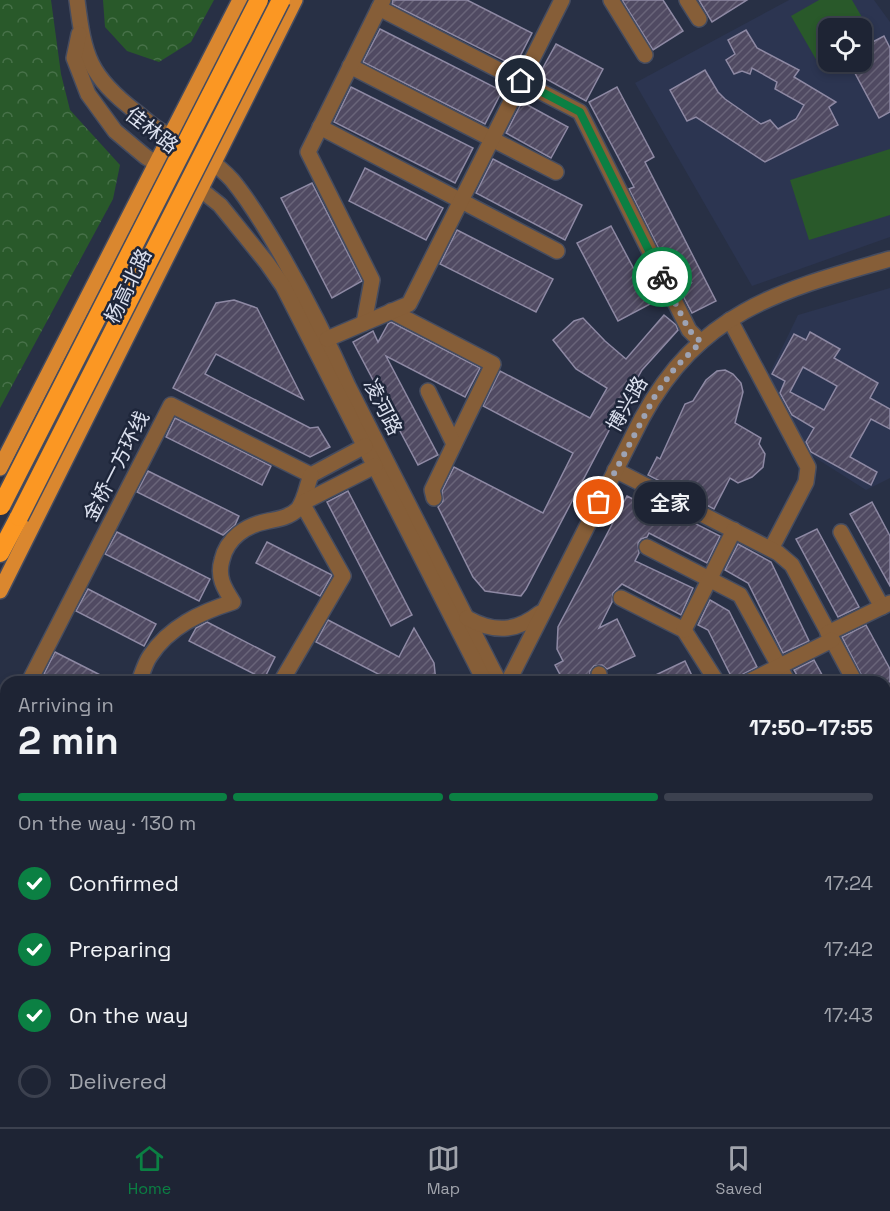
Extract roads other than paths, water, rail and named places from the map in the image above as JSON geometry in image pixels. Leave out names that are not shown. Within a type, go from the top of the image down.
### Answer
[{"type":"highway","name":"杨高北路","points":[[0,507],[259,0]]},
{"type":"highway","name":"杨高北路","points":[[0,553],[281,0]]},
{"type":"main road","name":"杨高北路","points":[[0,468],[240,0]]},
{"type":"main road","name":"杨高北路","points":[[0,591],[295,0]]},
{"type":"street","name":"佳林路","points":[[77,0],[80,25],[93,69],[106,87],[159,130],[214,162]]},
{"type":"street","points":[[327,339],[409,304],[562,0]]},
{"type":"street","points":[[611,0],[645,55]]},
{"type":"street","points":[[687,0],[699,19]]},
{"type":"street","points":[[364,323],[372,280],[308,152],[381,4],[580,112],[689,330],[701,342]]},
{"type":"street","name":"佳林路","points":[[80,25],[74,58],[88,94],[115,131],[146,157],[200,189]]},
{"type":"street","points":[[350,66],[556,172]]},
{"type":"street","points":[[320,127],[557,251]]},
{"type":"street","name":"凌河路","points":[[214,162],[231,180],[258,217],[294,278],[327,339],[348,386],[496,676]]},
{"type":"street","name":"凌河路","points":[[200,189],[220,206],[283,286],[482,676]]},
{"type":"street","name":"博兴路","points":[[511,676],[615,470],[656,394],[675,368],[701,342],[730,320],[757,304],[787,290],[890,259]]},
{"type":"street","points":[[391,311],[493,364],[432,490],[434,498]]},
{"type":"street","points":[[730,320],[808,466],[806,482],[771,549]]},
{"type":"street","points":[[428,391],[454,444]]},
{"type":"street","name":"金桥一方环线","points":[[32,676],[171,405],[311,475]]},
{"type":"street","points":[[141,676],[149,656],[170,635],[203,612],[233,602],[222,586],[220,566],[225,547],[238,533],[265,521],[283,518],[297,511],[311,475],[365,446]]},
{"type":"street","points":[[302,503],[375,466]]},
{"type":"street","points":[[615,470],[771,549],[792,565],[852,676]]},
{"type":"street","points":[[285,676],[343,576],[302,503]]},
{"type":"street","points":[[684,630],[734,530]]},
{"type":"street","points":[[760,676],[886,605],[841,532]]},
{"type":"street","points":[[647,547],[740,595],[785,676]]},
{"type":"street","points":[[621,598],[684,630],[713,676]]},
{"type":"street","points":[[466,618],[480,625],[507,628],[527,624],[545,609]]},
{"type":"place","name":"全家","points":[[599,502]]}]
